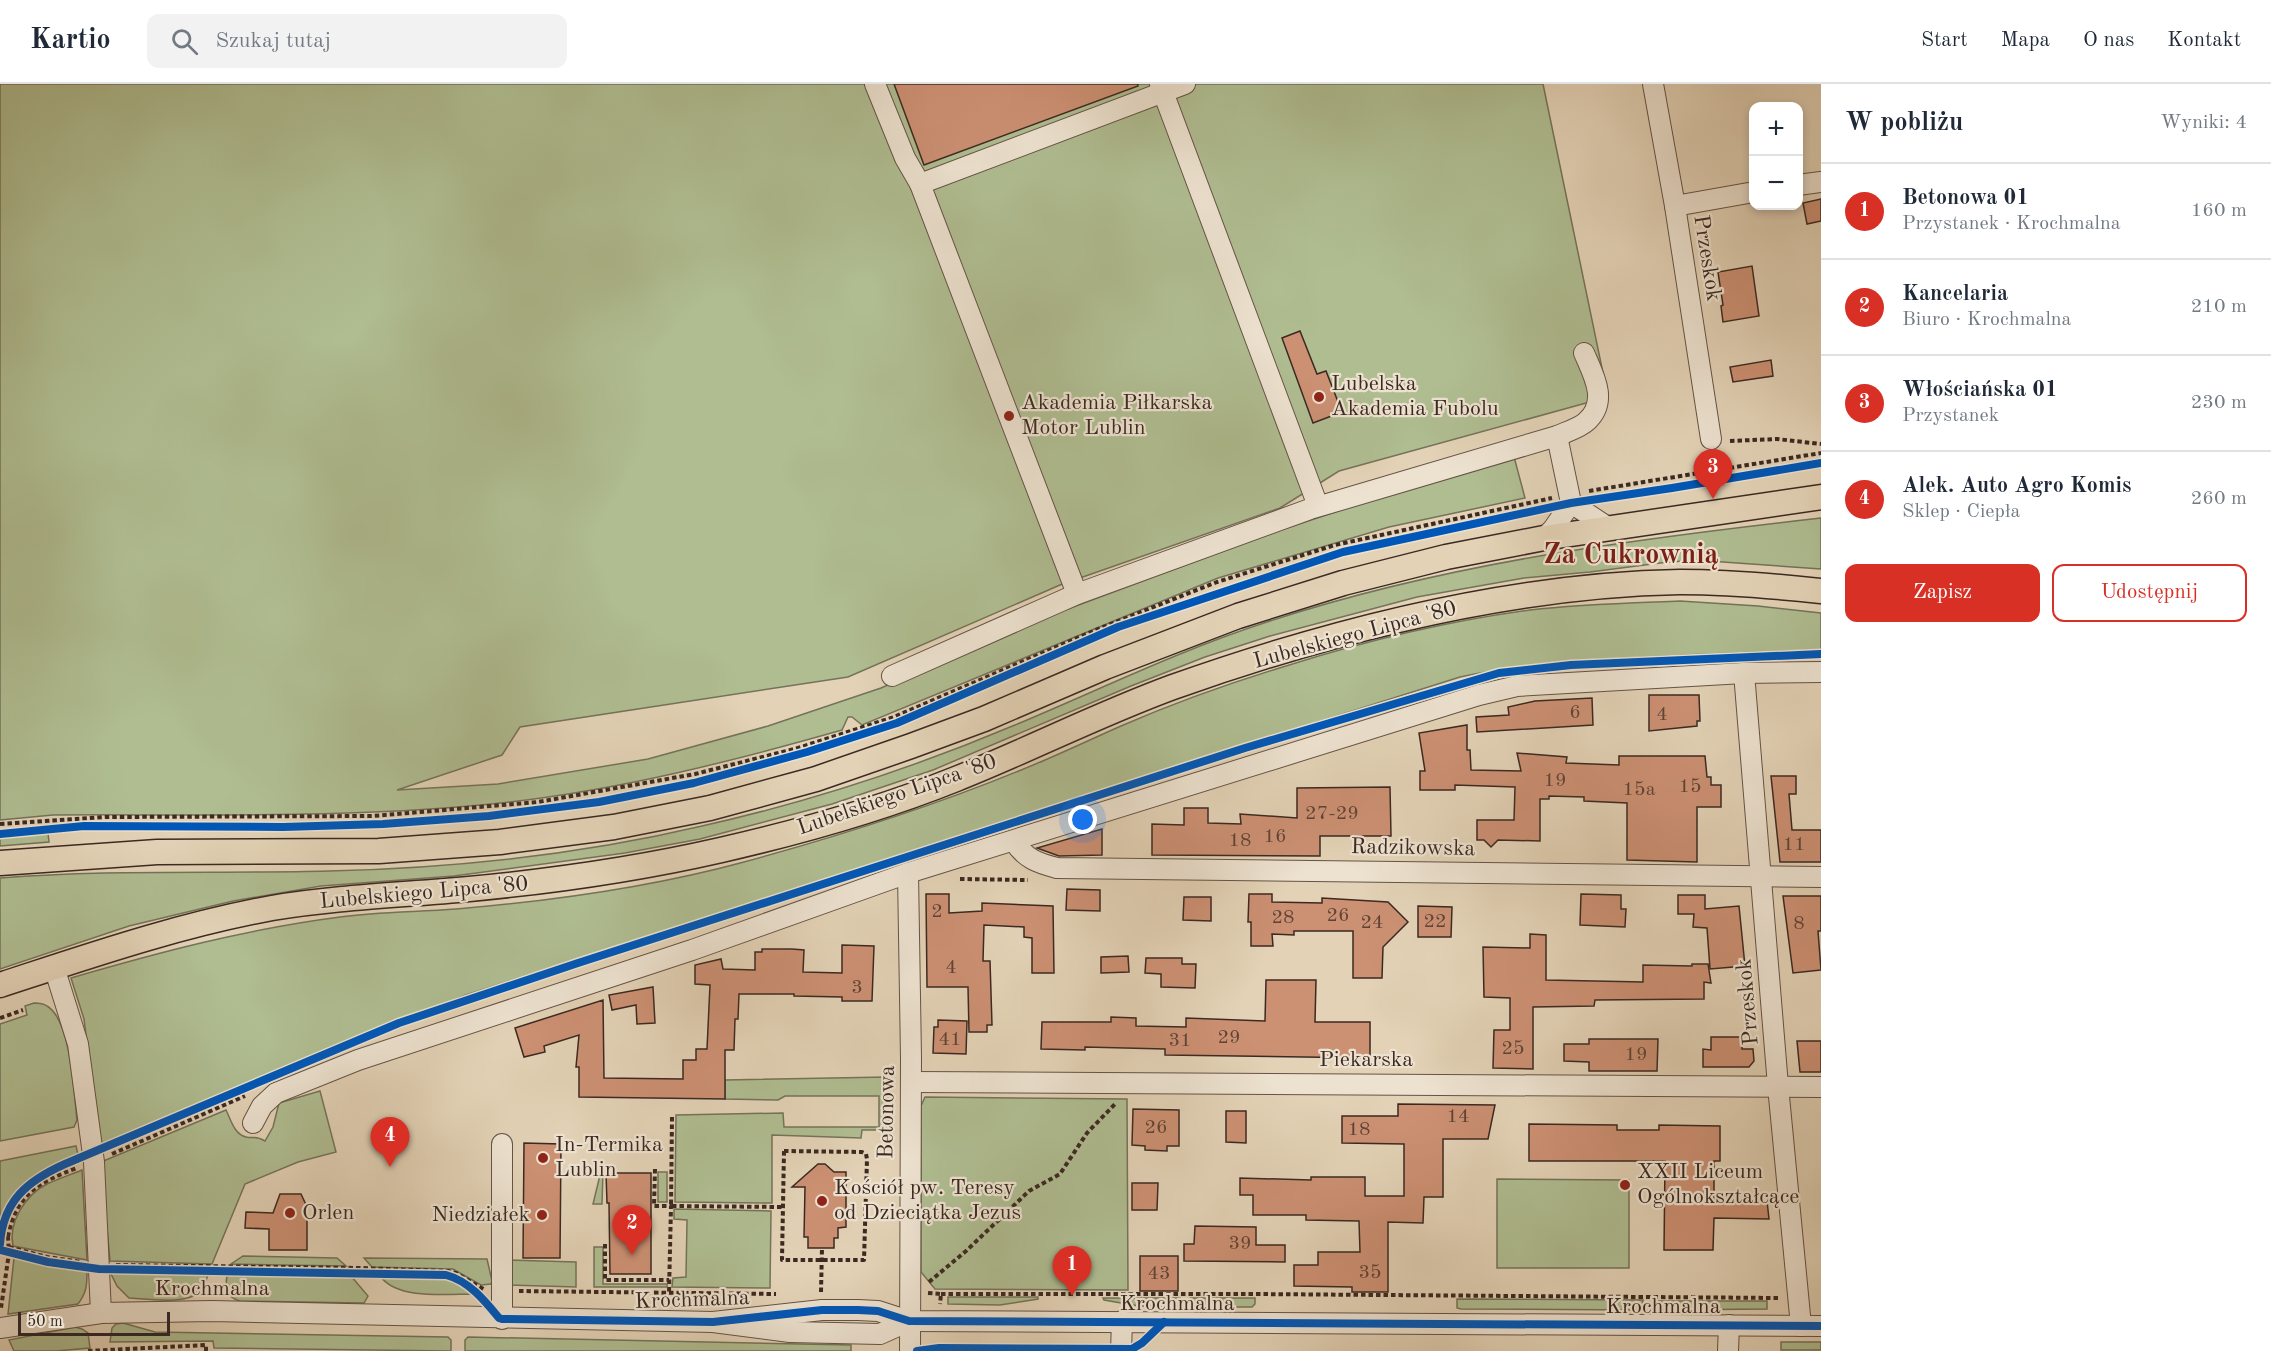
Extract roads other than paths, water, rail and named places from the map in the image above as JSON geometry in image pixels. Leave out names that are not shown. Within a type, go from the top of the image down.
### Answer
[{"type":"main road","name":"Lubelskiego Lipca '80","points":[[0,863],[157,852],[380,852],[500,842],[614,827],[710,808],[816,779],[911,746],[984,719],[1105,667],[1248,613],[1343,583],[1446,557],[1544,538],[1821,497]]},
{"type":"main road","name":"Lubelskiego Lipca '80","points":[[0,986],[175,930],[272,908],[352,897],[549,881],[723,850],[798,831],[954,780],[1172,688],[1290,649],[1403,619],[1502,600],[1591,588],[1679,582],[1749,584],[1821,591]]},
{"type":"street","points":[[875,84],[905,158],[920,184],[1077,594]]},
{"type":"street","points":[[920,184],[1162,88],[1185,84]]},
{"type":"street","name":"Przeskok","points":[[1653,84],[1675,206],[1711,440]]},
{"type":"street","points":[[1162,88],[1318,506]]},
{"type":"street","points":[[1803,184],[1821,182]]},
{"type":"street","points":[[1675,206],[1749,193]]},
{"type":"street","points":[[891,676],[1077,594],[1318,506],[1557,436],[1587,421],[1598,404],[1598,383],[1584,353]]},
{"type":"street","points":[[1557,436],[1571,503],[1609,528]]},
{"type":"street","points":[[1544,538],[1571,503]]},
{"type":"street","points":[[253,1123],[262,1106],[276,1093],[358,1060],[692,950],[908,873],[1479,695],[1508,688],[1744,674],[1821,672]]},
{"type":"street","name":"Przeskok","points":[[1744,674],[1778,1086],[1801,1326]]},
{"type":"street","name":"Radzikowska","points":[[1014,841],[1021,853],[1034,861],[1057,868],[1821,877]]},
{"type":"street","name":"Betonowa","points":[[908,873],[911,1082],[910,1351]]},
{"type":"street","points":[[54,967],[78,1044],[93,1158],[101,1313]]},
{"type":"street","name":"Piekarska","points":[[911,1082],[1821,1087]]},
{"type":"street","points":[[500,1318],[502,1144]]},
{"type":"street","name":"Krochmalna","points":[[0,1321],[101,1313],[212,1311],[713,1322],[790,1332],[880,1334],[909,1321],[1821,1326]]},
{"type":"street","points":[[1121,1351],[1122,1321]]},
{"type":"street","points":[[1728,1351],[1729,1325]]},
{"type":"place","name":"Lubelska Akademia Fubolu","points":[[1319,397]]},
{"type":"place","name":"Akademia Piłkarska Motor Lublin","points":[[1009,416]]},
{"type":"place","name":"Włościańska 01","points":[[1713,499]]},
{"type":"place","name":"In-Termika Lublin","points":[[543,1158]]},
{"type":"place","name":"Alek. Auto Agro Komis","points":[[390,1167]]},
{"type":"place","name":"XXII Liceum Ogólnokształcące","points":[[1625,1185]]},
{"type":"place","name":"Kościół pw. Teresy od Dzieciątka Jezus","points":[[822,1201]]},
{"type":"place","name":"Orlen","points":[[290,1213]]},
{"type":"place","name":"Niedziałek","points":[[542,1215]]},
{"type":"place","name":"Kancelaria","points":[[632,1255]]},
{"type":"place","name":"Betonowa 01","points":[[1072,1296]]},
{"type":"district","name":"Za Cukrownią","points":[[1631,556]]}]
